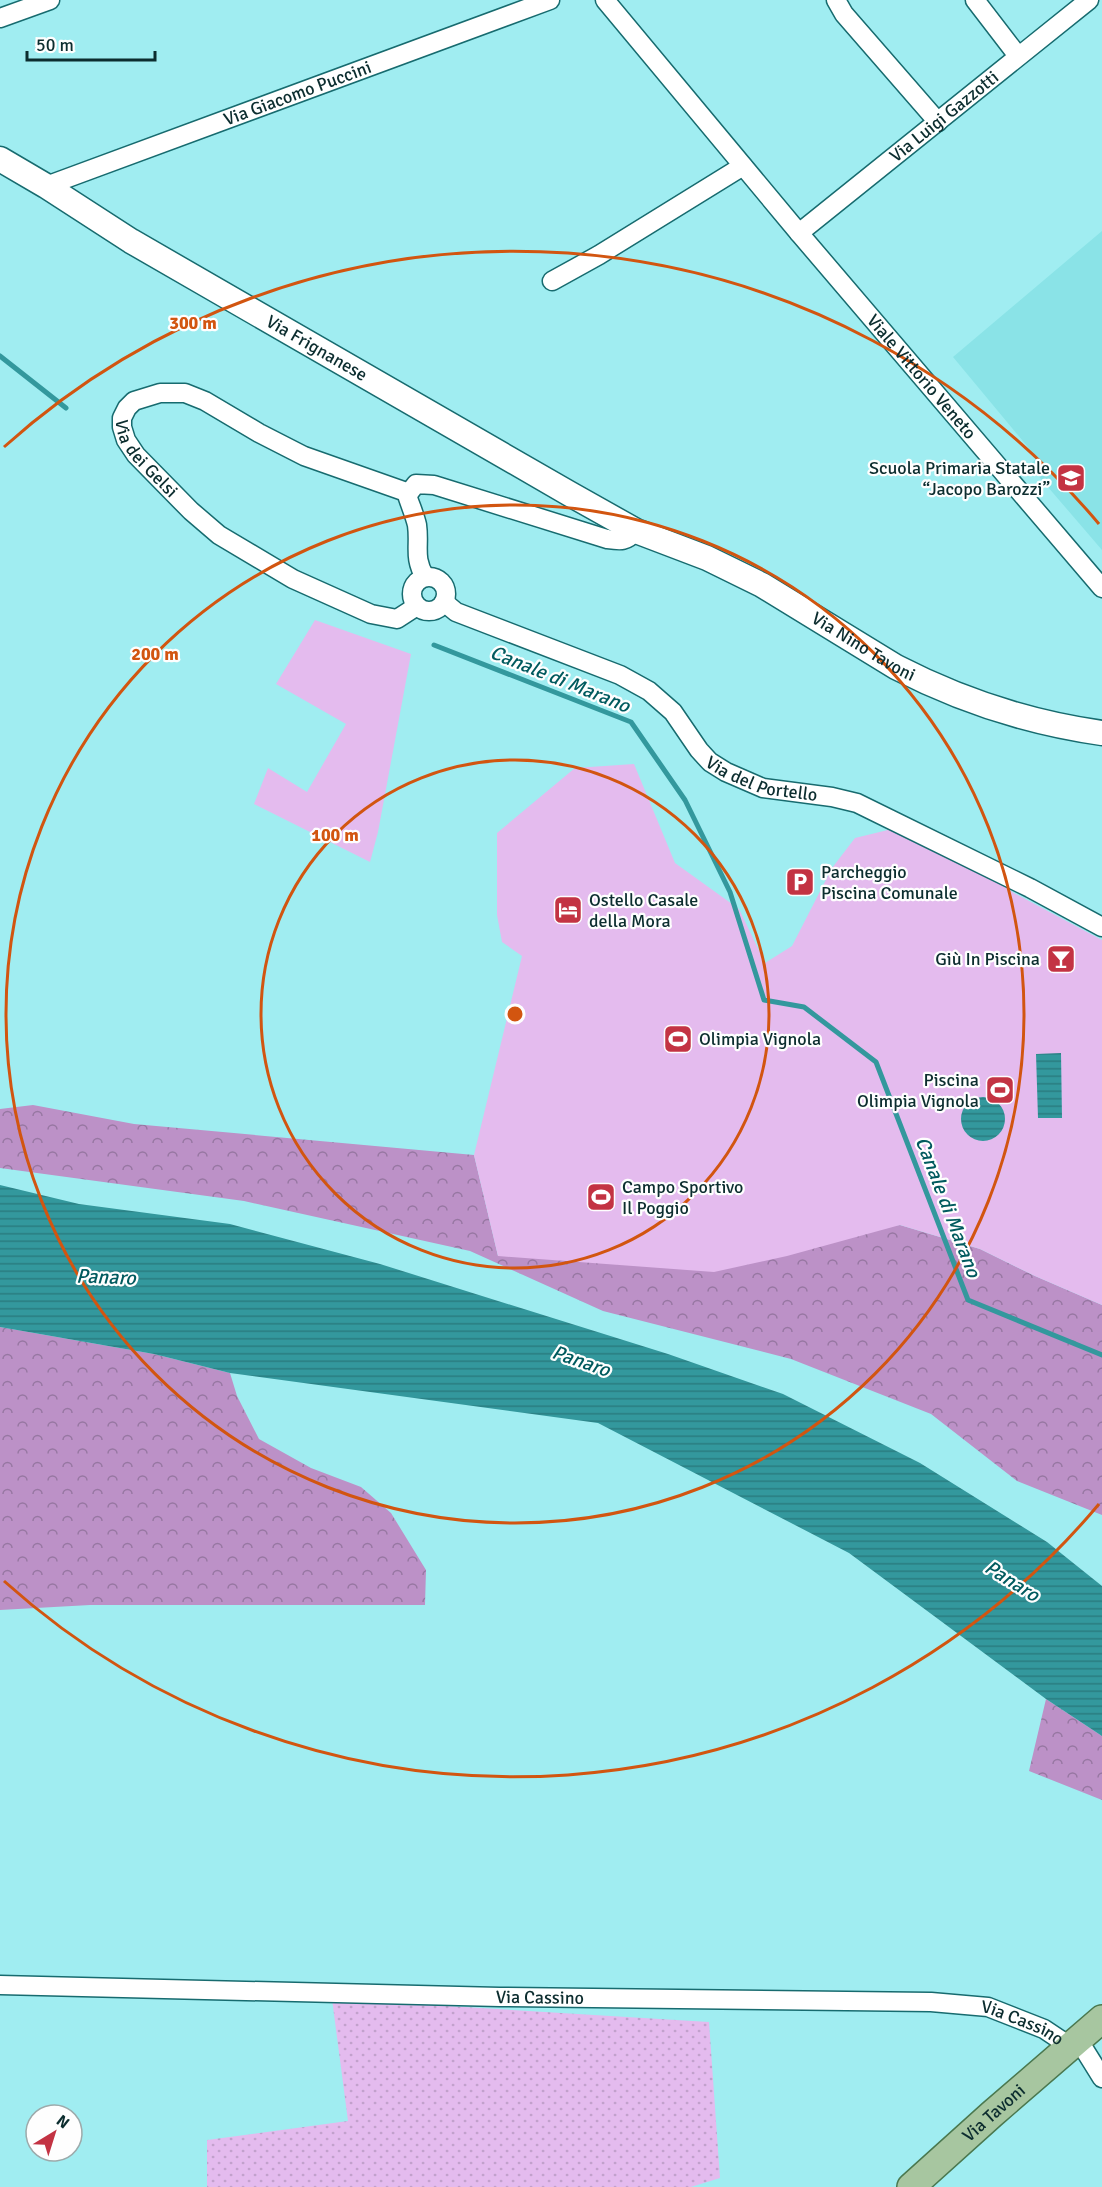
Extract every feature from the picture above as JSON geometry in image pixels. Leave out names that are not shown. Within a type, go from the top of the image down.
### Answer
[{"type":"main road","name":"Via Frignanese","points":[[0,159],[131,241],[636,531]]},
{"type":"main road","name":"Via Nino Tavoni","points":[[636,531],[736,571],[800,607],[877,657],[916,678],[987,706],[1032,719],[1102,733]]},
{"type":"main road","name":"Via Tavoni","points":[[911,2187],[1102,2019]]},
{"type":"street","points":[[0,18],[50,0]]},
{"type":"street","name":"Via Giacomo Puccini","points":[[46,186],[550,0]]},
{"type":"street","name":"Viale Vittorio Veneto","points":[[605,0],[799,233],[1102,588]]},
{"type":"street","points":[[837,0],[844,14],[938,122]]},
{"type":"street","points":[[975,0],[1018,56]]},
{"type":"street","name":"Via Luigi Gazzotti","points":[[799,233],[1089,0]]},
{"type":"street","points":[[552,281],[743,166]]},
{"type":"street","name":"Via dei Gelsi","points":[[409,493],[283,447],[206,401],[185,393],[160,393],[134,401],[122,418],[126,440],[150,470],[203,523],[252,556],[293,579],[371,614],[397,619],[417,606]]},
{"type":"street","points":[[425,577],[419,568],[417,527],[408,498],[416,484],[434,485],[567,527],[622,541],[628,540],[636,531]]},
{"type":"street","points":[[425,577],[435,578],[446,592],[444,602],[432,610],[422,609],[417,606],[412,597],[413,586],[425,577]]},
{"type":"street","name":"Via del Portello","points":[[444,602],[456,612],[620,675],[650,691],[673,712],[710,762],[726,772],[763,788],[832,797],[857,803],[1030,888],[1102,927]]},
{"type":"street","name":"Via Cassino","points":[[0,1985],[500,1997],[930,2002],[988,2007],[1075,2044]]},
{"type":"street","points":[[1075,2044],[1102,2078]]},
{"type":"shaded area","points":[[1102,231],[1102,550],[1029,465],[1037,458],[953,357]]},
{"type":"shaded area","points":[[315,620],[411,654],[378,832],[370,862],[254,804],[268,768],[307,792],[346,724],[276,684]]},
{"type":"shaded area","name":"Olimpia Vignola","points":[[634,764],[675,863],[739,909],[765,963],[792,946],[832,868],[855,838],[892,829],[981,870],[1014,893],[1102,940],[1102,1305],[980,1249],[900,1225],[787,1256],[714,1272],[498,1256],[474,1155],[522,956],[502,942],[497,915],[497,833],[575,768]]},
{"type":"shaded area","points":[[332,1999],[709,2022],[720,2178],[691,2187],[207,2187],[207,2140],[348,2121]]},
{"type":"green space","points":[[33,1105],[134,1124],[474,1155],[498,1256],[900,1225],[980,1249],[1102,1305],[1102,1515],[1017,1481],[931,1414],[791,1359],[603,1311],[470,1251],[244,1201],[0,1168],[0,1109]]},
{"type":"green space","points":[[0,1327],[154,1354],[230,1373],[237,1396],[259,1439],[311,1468],[361,1487],[391,1513],[426,1570],[425,1605],[90,1605],[0,1610]]},
{"type":"green space","points":[[1046,1699],[1102,1736],[1102,1800],[1029,1771]]},
{"type":"water","points":[[1061,1053],[1062,1118],[1038,1118],[1036,1054]]},
{"type":"water","points":[[983,1097],[992,1098],[999,1103],[1004,1110],[1004,1128],[999,1135],[992,1140],[983,1141],[974,1140],[967,1135],[962,1128],[961,1119],[962,1110],[967,1103],[974,1098]]},
{"type":"water","name":"Panaro","points":[[0,1185],[79,1204],[230,1224],[380,1264],[668,1354],[783,1394],[920,1463],[1047,1542],[1102,1586],[1102,1736],[1046,1699],[849,1553],[598,1423],[230,1373],[154,1354],[0,1327]]},
{"type":"waterway","name":"Canale di Marano","points":[[0,356],[66,408]]},
{"type":"waterway","name":"Canale di Marano","points":[[434,645],[631,722],[685,800],[730,892],[764,1000],[804,1007],[876,1062],[968,1300],[1102,1355]]},
{"type":"place","name":"Scuola Primaria Statale “Jacopo Barozzi”","points":[[1071,478]]},
{"type":"place","name":"Parcheggio Piscina Comunale","points":[[800,882]]},
{"type":"place","name":"Ostello Casale della Mora","points":[[568,910]]},
{"type":"place","name":"Giù In Piscina","points":[[1061,959]]},
{"type":"place","name":"Olimpia Vignola","points":[[678,1039]]},
{"type":"place","name":"Piscina Olimpia Vignola","points":[[1000,1090]]},
{"type":"place","name":"Campo Sportivo Il Poggio","points":[[601,1197]]}]
